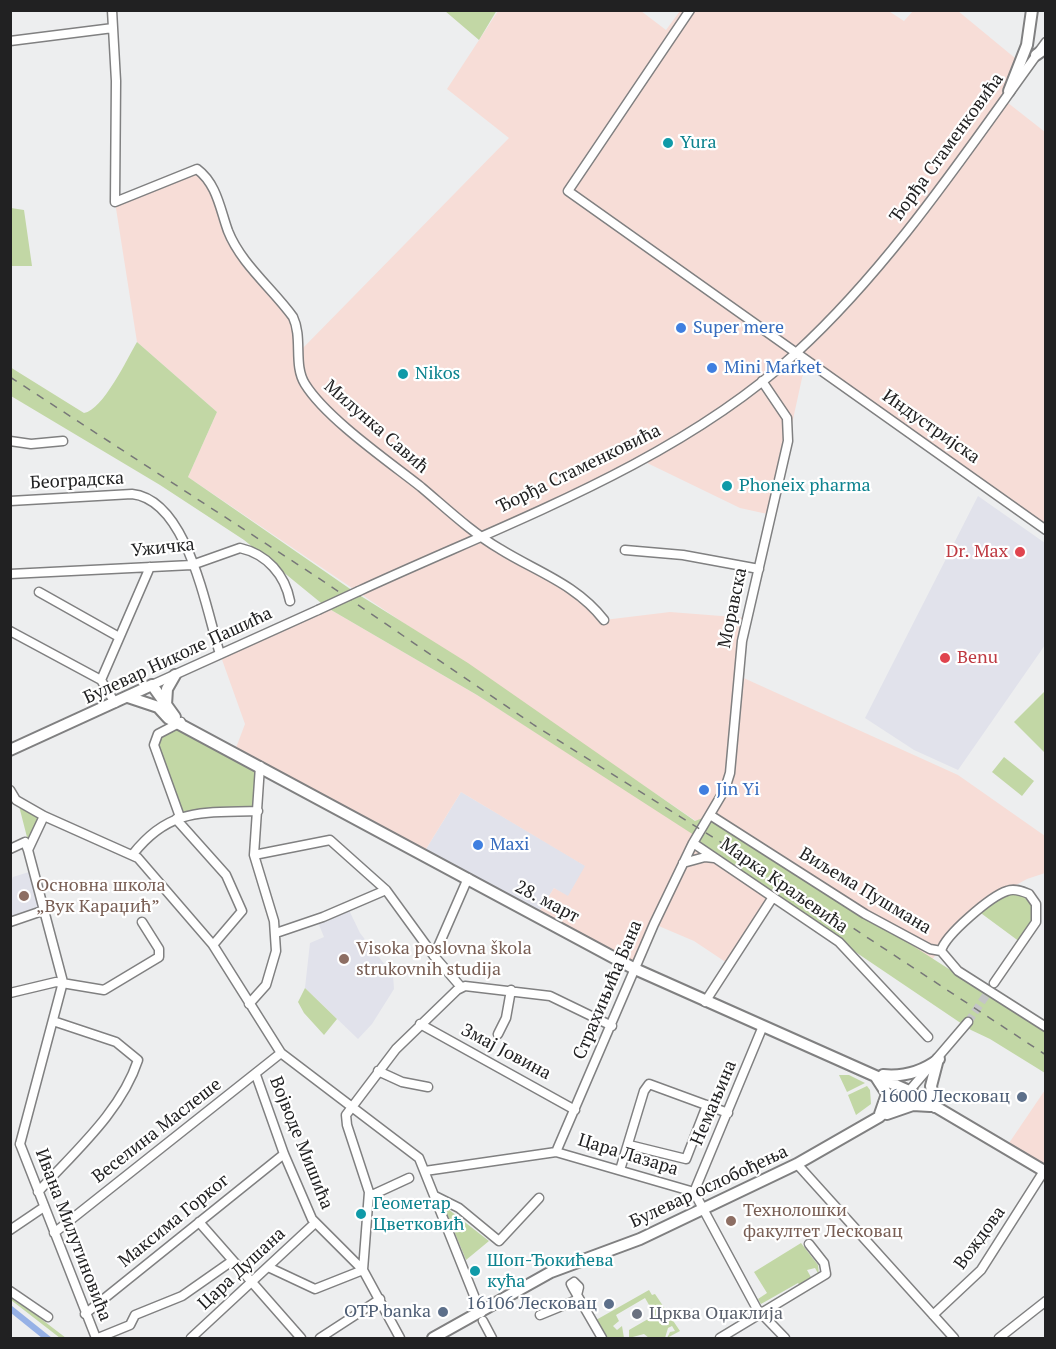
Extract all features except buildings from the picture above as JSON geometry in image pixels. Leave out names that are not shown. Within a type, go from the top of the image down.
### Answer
[{"type":"main road","points":[[1009,91],[1027,45],[1032,10]]},
{"type":"main road","points":[[1036,55],[1046,48]]},
{"type":"main road","points":[[128,697],[162,706],[167,689],[175,675]]},
{"type":"main road","name":"Булевар Николе Пашића","points":[[10,750],[152,686]]},
{"type":"main road","name":"28. март","points":[[152,686],[162,706],[180,722],[260,766],[635,969],[909,1091],[1045,1172]]},
{"type":"main road","points":[[874,1074],[905,1075],[925,1069],[939,1059]]},
{"type":"main road","points":[[879,1117],[913,1105],[935,1107],[930,1086],[939,1059]]},
{"type":"main road","points":[[874,1074],[885,1087],[887,1094],[879,1117]]},
{"type":"main road","name":"Булевар ослобођења","points":[[433,1338],[482,1317],[563,1266],[640,1239],[796,1164],[879,1117],[909,1091]]},
{"type":"street","points":[[10,41],[113,28],[112,10]]},
{"type":"street","name":"Индустријска","points":[[690,10],[568,191],[1046,530]]},
{"type":"street","name":"Милунка Савић","points":[[113,28],[116,81],[115,202],[197,169],[203,173],[222,206],[228,231],[244,257],[297,325],[301,371],[309,390],[363,441],[481,535],[499,549],[568,585],[604,620]]},
{"type":"street","name":"Ђорђа Стаменковића","points":[[359,591],[642,460],[762,381],[796,352],[845,304],[888,255],[1046,42]]},
{"type":"street","name":"Моравска","points":[[693,843],[725,789],[730,773],[737,675],[788,441],[787,418],[762,381]]},
{"type":"street","points":[[10,441],[31,444],[63,441]]},
{"type":"street","name":"Београдска","points":[[10,501],[124,494],[145,497],[156,504],[178,526],[220,654]]},
{"type":"street","name":"Ужичка","points":[[10,574],[192,565],[229,551],[248,550],[265,560],[279,573],[287,587],[290,601]]},
{"type":"street","points":[[625,550],[683,555],[759,569]]},
{"type":"street","points":[[100,680],[150,567]]},
{"type":"street","name":"Булевар Николе Пашића","points":[[152,686],[359,591]]},
{"type":"street","points":[[39,592],[119,638]]},
{"type":"street","points":[[10,631],[100,680],[115,703]]},
{"type":"street","points":[[180,722],[158,734],[154,745],[178,818],[226,875],[242,911],[213,945]]},
{"type":"street","points":[[249,1004],[260,994],[270,977],[276,951],[276,933],[254,855],[260,766]]},
{"type":"street","points":[[11,794],[21,803],[44,816],[133,854],[151,871],[213,945],[281,1053],[416,1154],[424,1167],[492,1338]]},
{"type":"street","points":[[133,854],[152,831],[178,818],[258,811]]},
{"type":"street","points":[[28,850],[44,816]]},
{"type":"street","name":"Виљема Пушмана","points":[[710,816],[866,914],[930,949],[941,951],[945,941],[1001,893],[1012,889],[1029,894],[1036,904],[1036,922],[994,983]]},
{"type":"street","points":[[254,855],[327,839],[386,890],[434,956],[461,987]]},
{"type":"street","points":[[10,849],[25,842],[63,982],[20,1144],[11,1138]]},
{"type":"street","name":"Марка Краљевића","points":[[693,843],[839,942],[928,1037]]},
{"type":"street","name":"Страхињића Бана","points":[[556,1152],[635,969],[693,843]]},
{"type":"street","points":[[683,863],[705,857],[715,858]]},
{"type":"street","points":[[434,956],[468,878]]},
{"type":"street","points":[[276,933],[323,917],[386,890]]},
{"type":"street","points":[[705,1002],[773,897]]},
{"type":"street","points":[[10,922],[45,910]]},
{"type":"street","points":[[10,993],[21,988],[63,982],[104,990],[157,960],[159,949],[142,922]]},
{"type":"street","points":[[941,951],[949,963],[1046,1027]]},
{"type":"street","points":[[268,1267],[315,1289],[363,1269],[370,1196],[347,1125],[346,1115],[378,1071],[420,1024],[461,987],[511,990],[550,996],[612,1026]]},
{"type":"street","points":[[498,1034],[506,1018],[511,990]]},
{"type":"street","points":[[38,1192],[107,1114],[123,1092],[138,1060],[116,1042],[53,1021]]},
{"type":"street","name":"Булевар ослобођења","points":[[909,1091],[939,1059],[968,1022]]},
{"type":"street","name":"Змај Јовина","points":[[420,1024],[575,1110]]},
{"type":"street","name":"Немањина","points":[[694,1192],[763,1026]]},
{"type":"street","name":"Веселина Маслеше","points":[[54,1233],[281,1053]]},
{"type":"street","points":[[378,1071],[402,1082],[428,1087]]},
{"type":"street","name":"Војводе Мишића","points":[[255,1075],[284,1154],[315,1223],[363,1269],[400,1338]]},
{"type":"street","points":[[620,1170],[644,1090],[650,1084],[728,1113]]},
{"type":"street","points":[[629,1145],[687,1159],[708,1105]]},
{"type":"street","name":"Ивана Милутиновића","points":[[20,1144],[97,1338]]},
{"type":"street","name":"Цара Лазара","points":[[424,1167],[556,1152],[694,1192],[760,1314],[785,1338]]},
{"type":"street","name":"Максима Горког","points":[[86,1314],[284,1154]]},
{"type":"street","points":[[796,1164],[954,1338]]},
{"type":"street","name":"Вождова","points":[[933,1316],[981,1270],[1045,1172]]},
{"type":"street","points":[[370,1196],[409,1178]]},
{"type":"street","points":[[435,1196],[459,1208],[499,1241],[540,1198]]},
{"type":"street","points":[[10,1230],[44,1207]]},
{"type":"street","points":[[198,1222],[301,1338]]},
{"type":"street","name":"Цара Душана","points":[[191,1338],[315,1223]]},
{"type":"street","points":[[720,1338],[826,1274],[824,1263],[809,1244]]},
{"type":"street","points":[[97,1338],[130,1325],[135,1315],[182,1296],[232,1261]]},
{"type":"street","points":[[10,1291],[48,1317]]},
{"type":"street","points":[[540,1316],[578,1297],[602,1338]]},
{"type":"street","points":[[320,1338],[380,1299]]},
{"type":"street","points":[[999,1338],[1046,1301]]},
{"type":"shaded area","points":[[887,10],[904,21],[913,11],[958,11],[1021,63],[1003,99],[1045,132],[1045,527],[806,360],[772,515],[740,508],[641,460],[481,535],[553,577],[604,620],[670,612],[747,618],[737,675],[958,775],[1045,836],[1045,873],[1027,879],[1005,891],[942,946],[932,960],[711,816],[696,821],[188,477],[217,412],[137,342],[115,202],[190,170],[203,173],[229,231],[293,317],[300,351],[509,138],[447,89],[498,11],[641,11],[666,30],[680,11]]},
{"type":"shaded area","points":[[978,496],[1045,543],[1045,645],[958,770],[914,750],[865,718]]},
{"type":"shaded area","points":[[326,607],[477,695],[609,779],[698,837],[773,897],[727,963],[694,941],[654,924],[635,969],[537,915],[554,888],[568,896],[585,866],[461,792],[423,854],[234,753],[245,724],[220,654]]},
{"type":"shaded area","points":[[461,792],[586,866],[568,897],[554,888],[537,915],[423,854]]},
{"type":"shaded area","name":"Основна школа „Вук Караџић”","points":[[29,872],[41,910],[11,920],[11,882],[13,877]]},
{"type":"shaded area","name":"Visoka poslovna škola strukovnih studija","points":[[348,908],[360,933],[393,975],[394,989],[372,1024],[358,1039],[305,988],[310,943],[324,937],[317,920]]},
{"type":"shaded area","points":[[1045,1090],[1045,1172],[1005,1149]]},
{"type":"green space","points":[[445,10],[497,10],[479,40],[445,11]]},
{"type":"green space","points":[[11,208],[24,210],[32,266],[11,266]]},
{"type":"green space","points":[[137,342],[217,412],[188,477],[356,593],[468,663],[695,821],[710,815],[1045,1031],[1045,1073],[971,1030],[694,843],[697,837],[477,695],[326,607],[244,540],[160,485],[11,396],[10,367],[84,413],[91,410],[106,394]]},
{"type":"green space","points":[[1045,691],[1045,753],[1014,722]]},
{"type":"green space","points":[[181,722],[260,766],[258,811],[180,817],[154,749],[156,736]]},
{"type":"green space","points":[[1004,757],[1034,781],[1022,796],[992,772]]},
{"type":"green space","points":[[19,806],[39,817],[28,841]]},
{"type":"green space","points":[[1001,893],[1029,894],[1038,914],[1020,942],[978,911]]},
{"type":"green space","points":[[305,988],[337,1019],[324,1035],[304,1013],[298,1002]]},
{"type":"green space","points":[[839,1075],[849,1075],[865,1083],[847,1092]]},
{"type":"green space","points":[[867,1086],[870,1090],[871,1104],[856,1115],[848,1095]]},
{"type":"green space","points":[[443,1204],[451,1206],[448,1209],[489,1241],[466,1260]]},
{"type":"green space","points":[[801,1243],[818,1265],[819,1275],[815,1268],[807,1270],[812,1279],[800,1286],[798,1283],[761,1304],[758,1299],[767,1293],[754,1272]]},
{"type":"green space","points":[[649,1290],[652,1295],[655,1294],[680,1331],[667,1338],[670,1332],[675,1331],[672,1326],[668,1328],[665,1338],[649,1338],[644,1334],[629,1338],[629,1330],[655,1315],[645,1298],[616,1315],[619,1321],[613,1326],[617,1330],[622,1326],[624,1338],[605,1338],[596,1320]]},
{"type":"green space","points":[[10,1295],[66,1338],[60,1338],[11,1300]]},
{"type":"water","points":[[10,1305],[52,1338],[42,1338],[11,1313]]},
{"type":"tunnel","points":[[968,1022],[993,985]]},
{"type":"railway","points":[[10,377],[317,577],[534,725],[751,861],[1046,1055]]},
{"type":"place","name":"Yura","points":[[668,143]]},
{"type":"place","name":"Super mere","points":[[681,328]]},
{"type":"place","name":"Mini Market","points":[[712,368]]},
{"type":"place","name":"Nikos","points":[[403,374]]},
{"type":"place","name":"Phoneix pharma","points":[[727,486]]},
{"type":"place","name":"Dr. Max","points":[[1020,552]]},
{"type":"place","name":"Benu","points":[[945,658]]},
{"type":"place","name":"Jin Yi","points":[[704,790]]},
{"type":"place","name":"Maxi","points":[[478,845]]},
{"type":"place","name":"Основна школа „Вук Караџић”","points":[[24,896]]},
{"type":"place","name":"Visoka poslovna škola strukovnih studija","points":[[344,959]]},
{"type":"place","name":"16000 Лесковац","points":[[1022,1097]]},
{"type":"place","name":"Геометар Цветковић","points":[[361,1214]]},
{"type":"place","name":"Технолошки факултет Лесковац","points":[[731,1221]]},
{"type":"place","name":"Шоп-Ђокићева кућа","points":[[475,1271]]},
{"type":"place","name":"16106 Лесковац","points":[[609,1304]]},
{"type":"place","name":"OTP banka","points":[[443,1312]]},
{"type":"place","name":"Црква Оџаклија","points":[[637,1314]]}]
